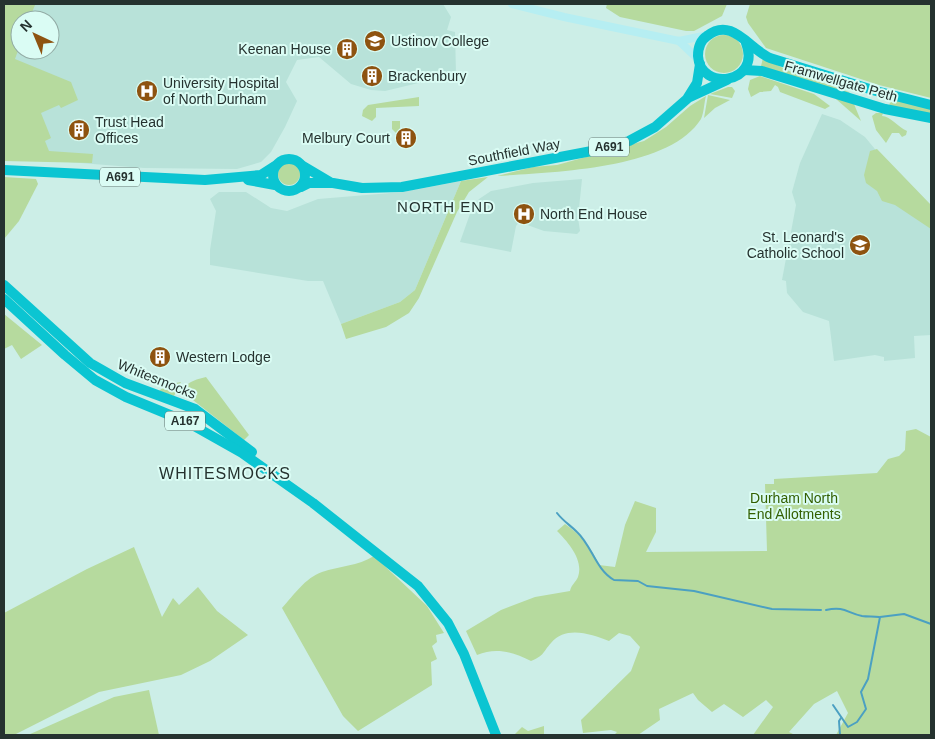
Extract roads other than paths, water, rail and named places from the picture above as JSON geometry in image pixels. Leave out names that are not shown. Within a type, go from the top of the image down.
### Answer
[{"type":"highway","points":[[718,29],[736,32],[746,43],[748,59],[744,70],[728,79],[711,76],[699,61],[700,44],[709,34],[718,29]]},
{"type":"highway","name":"Framwellgate Peth","points":[[746,43],[763,55],[807,70],[904,100],[931,106]]},
{"type":"highway","name":"Southfield Way","points":[[300,187],[314,183],[333,183],[362,188],[402,187],[597,150],[629,141],[643,135],[666,119],[687,99],[697,84],[699,61]]},
{"type":"highway","name":"Framwellgate Peth","points":[[744,70],[758,70],[876,106],[931,118]]},
{"type":"highway","name":"Southfield Way","points":[[687,99],[728,79]]},
{"type":"highway","points":[[288,159],[295,160],[303,166],[306,175],[300,187],[286,192],[276,185],[272,177],[275,166],[288,159]]},
{"type":"highway","name":"A691","points":[[4,170],[205,180],[261,175],[275,166]]},
{"type":"highway","name":"Southfield Way","points":[[303,166],[333,183]]},
{"type":"highway","name":"A691","points":[[237,178],[276,185]]},
{"type":"highway","name":"Whitesmocks","points":[[4,285],[90,363],[125,384],[195,409],[288,480],[302,494]]},
{"type":"highway","name":"Whitesmocks","points":[[4,299],[65,355],[96,380],[126,397],[187,422],[219,438],[302,494],[418,586],[448,623],[464,654],[496,735]]},
{"type":"main road","points":[[512,4],[679,41],[709,34]]},
{"type":"main road","points":[[679,41],[699,61]]},
{"type":"waterway","points":[[557,513],[582,538],[598,564],[614,580],[638,581],[647,586],[694,591],[772,609],[821,610]]},
{"type":"waterway","points":[[826,610],[842,609],[862,616],[879,617]]},
{"type":"waterway","points":[[833,705],[848,727],[857,722],[866,709],[861,692],[868,679],[880,617],[904,614],[931,624]]},
{"type":"waterway","points":[[840,735],[839,721],[841,718]]},
{"type":"place","name":"Ustinov College","points":[[375,41]]},
{"type":"place","name":"Keenan House","points":[[347,49]]},
{"type":"place","name":"Brackenbury","points":[[372,76]]},
{"type":"place","name":"University Hospital of North Durham","points":[[147,91]]},
{"type":"place","name":"Trust Head Offices","points":[[79,130]]},
{"type":"place","name":"Melbury Court","points":[[406,138]]},
{"type":"place","name":"North End House","points":[[524,214]]},
{"type":"place","name":"St. Leonard's Catholic School","points":[[860,245]]},
{"type":"place","name":"Western Lodge","points":[[160,357]]},
{"type":"district","name":"NORTH END","points":[[446,206]]},
{"type":"district","name":"WHITESMOCKS","points":[[225,473]]},
{"type":"park label","name":"Durham North End Allotments","points":[[794,506]]}]
